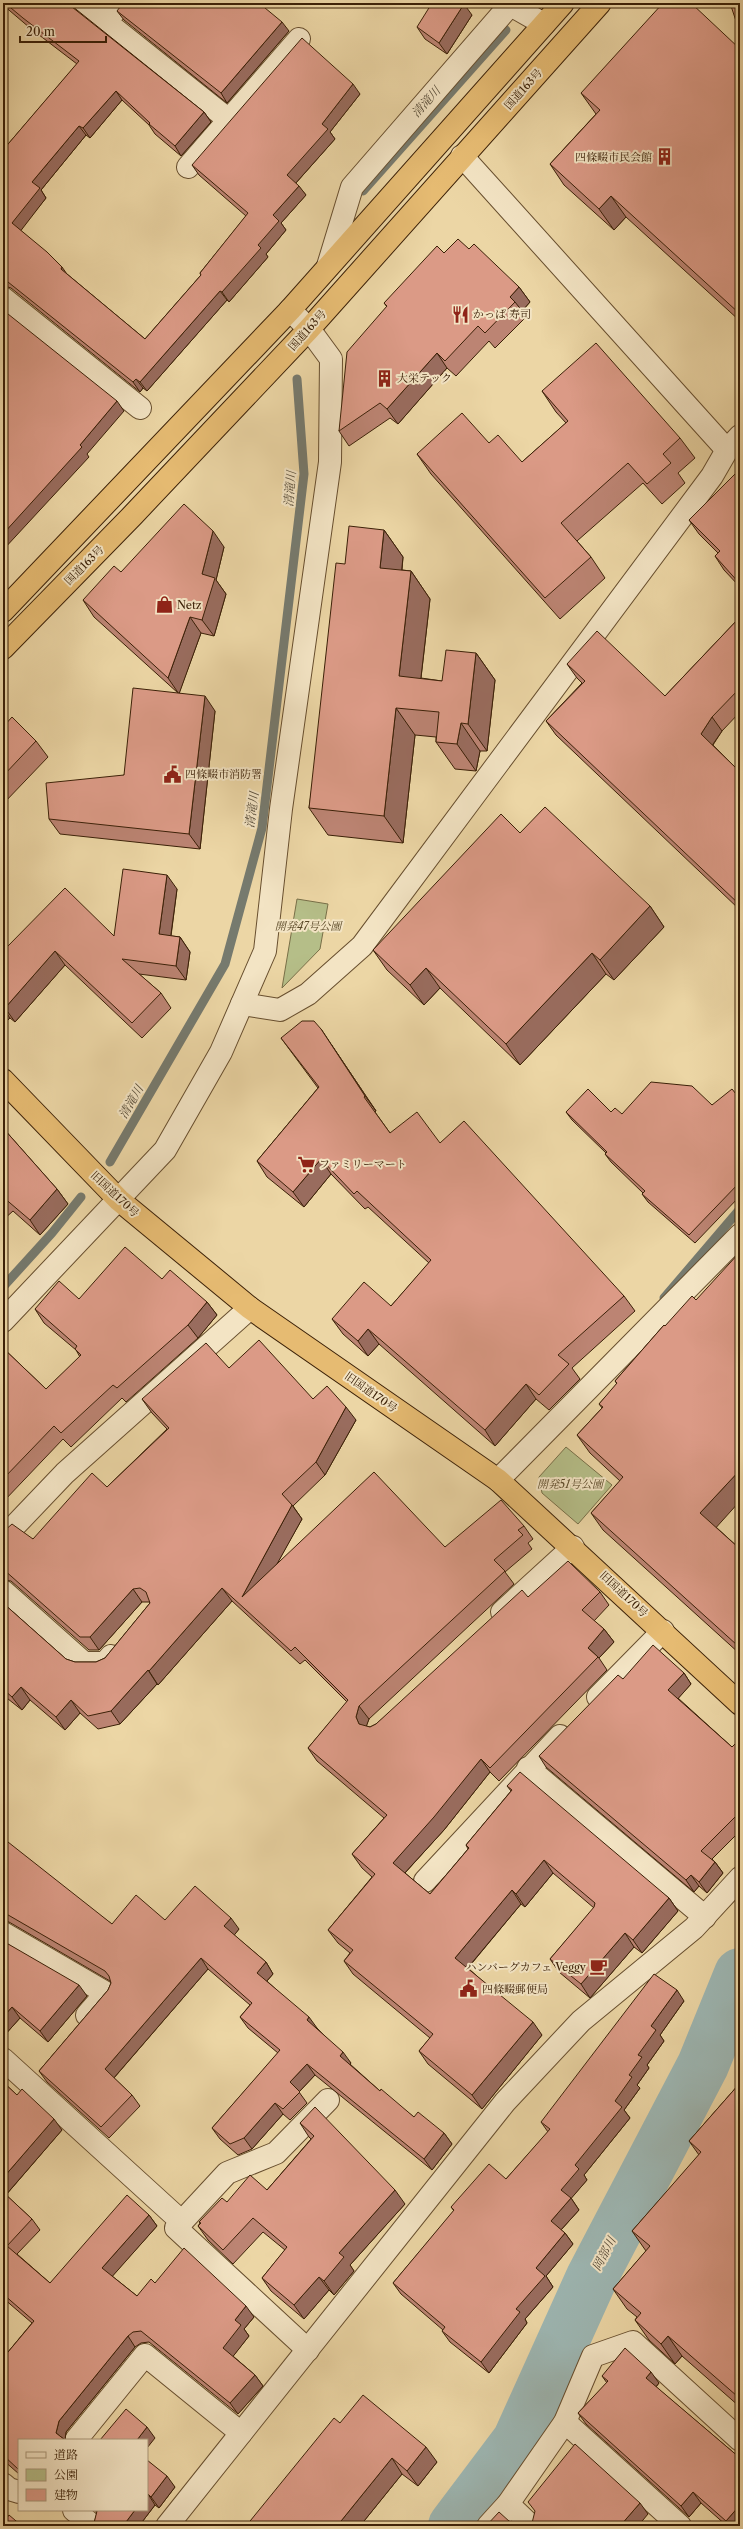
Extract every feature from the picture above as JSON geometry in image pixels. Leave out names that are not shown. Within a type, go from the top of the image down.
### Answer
[{"type":"highway","points":[[3,611],[290,310],[563,3]]},
{"type":"highway","name":"国道163号","points":[[3,648],[134,515],[309,329],[600,3]]},
{"type":"highway","name":"旧国道170号","points":[[3,1080],[119,1200],[250,1308],[498,1480],[573,1547],[740,1704]]},
{"type":"street","points":[[82,3],[229,120]]},
{"type":"street","points":[[105,21],[123,3]]},
{"type":"street","points":[[328,266],[352,187],[508,4],[544,24]]},
{"type":"street","points":[[188,167],[299,39]]},
{"type":"street","points":[[242,1004],[280,1010],[308,994],[362,946],[708,482],[734,443],[462,156]]},
{"type":"street","points":[[3,298],[140,408]]},
{"type":"street","points":[[3,1321],[165,1150],[221,1052],[265,950],[281,809],[330,462],[331,359],[309,329],[290,310]]},
{"type":"street","points":[[498,1480],[740,1235]]},
{"type":"street","points":[[3,1538],[65,1473],[250,1308]]},
{"type":"street","points":[[487,1626],[573,1547]]},
{"type":"street","points":[[3,1591],[84,1663],[105,1663],[124,1641]]},
{"type":"street","points":[[425,1881],[528,1768],[663,1631]]},
{"type":"street","points":[[528,1768],[705,1917]]},
{"type":"street","points":[[167,2526],[505,2102],[581,2021],[705,1917],[740,1878]]},
{"type":"street","points":[[3,1933],[106,1993],[75,2029]]},
{"type":"street","points":[[3,2059],[182,2222]]},
{"type":"street","points":[[29,2083],[45,2065]]},
{"type":"street","points":[[308,2350],[176,2228],[227,2173],[276,2154],[328,2100]]},
{"type":"street","points":[[488,2526],[508,2504],[565,2422],[593,2356],[633,2342],[740,2440]]},
{"type":"street","points":[[77,2439],[145,2355],[241,2433]]},
{"type":"street","points":[[565,2422],[680,2526]]},
{"type":"street","points":[[3,2484],[9,2489],[18,2492]]},
{"type":"street","points":[[508,2504],[531,2526]]},
{"type":"street","points":[[75,2511],[93,2526]]},
{"type":"green space","name":"開発47号公園","points":[[297,899],[328,904],[320,949],[282,988]]},
{"type":"green space","name":"開発51号公園","points":[[566,1447],[612,1485],[578,1524],[542,1493],[539,1477]]},
{"type":"building","points":[[5,3],[67,3],[204,112],[175,146],[149,124],[150,123],[116,91],[83,128],[79,126],[32,182],[40,188],[12,223],[47,252],[62,267],[61,269],[145,339],[201,275],[200,273],[248,213],[192,165],[302,38],[353,84],[322,124],[328,129],[287,175],[299,186],[273,215],[279,221],[258,245],[261,248],[222,292],[220,291],[140,382],[136,379],[133,382],[3,278],[3,150],[79,61]]},
{"type":"building","points":[[123,3],[259,3],[282,22],[221,93],[117,11]]},
{"type":"building","points":[[432,3],[464,4],[439,43],[417,27]]},
{"type":"building","name":"四條畷市民会館","points":[[663,3],[691,3],[740,49],[740,314],[611,196],[599,209],[550,164],[600,110],[581,93]]},
{"type":"building","points":[[730,3],[740,3],[740,33]]},
{"type":"building","points":[[458,239],[469,249],[474,244],[519,287],[510,297],[515,302],[485,333],[478,326],[445,361],[437,353],[387,409],[380,403],[339,431],[347,352],[387,306],[384,303],[437,246],[444,253]]},
{"type":"building","points":[[3,310],[117,401],[80,445],[82,447],[3,534]]},
{"type":"building","points":[[596,343],[680,438],[663,454],[671,463],[647,484],[628,463],[561,523],[591,557],[545,598],[417,454],[462,413],[489,443],[498,435],[522,462],[568,421],[542,391]]},
{"type":"building","points":[[740,469],[740,584],[715,556],[720,551],[689,520]]},
{"type":"building","name":"Netz","points":[[184,504],[213,531],[202,574],[215,578],[202,620],[190,617],[168,678],[83,600],[114,566],[121,572]]},
{"type":"building","points":[[349,526],[384,530],[380,568],[411,571],[399,676],[442,681],[446,650],[476,653],[468,724],[461,723],[457,744],[436,742],[439,712],[396,708],[384,816],[309,808],[336,563],[345,564]]},
{"type":"building","points":[[740,617],[740,688],[712,717],[701,734],[736,768],[740,764],[740,905],[546,721],[585,681],[567,664],[597,631],[665,696]]},
{"type":"building","points":[[133,688],[205,696],[189,834],[49,819],[46,783],[124,775]]},
{"type":"building","points":[[12,717],[36,741],[3,776],[3,727]]},
{"type":"building","points":[[545,807],[650,906],[600,960],[592,953],[506,1044],[426,968],[410,985],[373,950],[501,814],[520,833]]},
{"type":"building","points":[[123,869],[167,875],[159,934],[180,937],[176,966],[122,959],[161,993],[132,1023],[55,951],[5,1008],[3,1006],[3,942],[8,946],[65,888],[114,936]]},
{"type":"building","points":[[302,1021],[314,1021],[321,1029],[365,1096],[364,1097],[390,1133],[417,1112],[440,1143],[464,1121],[624,1296],[558,1355],[569,1364],[539,1395],[526,1384],[485,1430],[368,1329],[358,1341],[332,1319],[364,1282],[391,1306],[431,1260],[357,1191],[354,1194],[321,1159],[293,1192],[257,1161],[319,1087],[281,1038]]},
{"type":"building","points":[[651,1082],[692,1086],[712,1105],[732,1089],[740,1099],[740,1182],[689,1235],[642,1194],[645,1191],[605,1154],[607,1152],[566,1112],[588,1089],[611,1112],[615,1108],[622,1114]]},
{"type":"building","points":[[3,1128],[57,1189],[30,1220],[3,1197]]},
{"type":"building","points":[[125,1247],[162,1279],[170,1270],[207,1302],[188,1325],[117,1388],[113,1385],[61,1433],[54,1426],[3,1479],[3,1348],[46,1389],[81,1355],[75,1349],[77,1346],[35,1309],[59,1281],[79,1299]]},
{"type":"building","points":[[740,1252],[740,1470],[700,1513],[740,1549],[740,1642],[737,1645],[591,1513],[623,1477],[577,1435],[603,1407],[599,1404],[617,1383],[615,1381],[664,1325],[665,1326],[692,1296],[696,1300]]},
{"type":"building","points":[[259,1340],[313,1399],[327,1386],[346,1407],[316,1462],[282,1494],[292,1505],[242,1597],[374,1472],[445,1547],[501,1500],[524,1526],[518,1530],[523,1535],[494,1560],[505,1571],[359,1706],[356,1717],[359,1724],[370,1727],[376,1724],[522,1590],[528,1597],[568,1561],[600,1592],[582,1610],[604,1629],[588,1648],[598,1657],[490,1768],[481,1759],[434,1817],[393,1863],[430,1894],[469,1848],[466,1845],[512,1790],[507,1786],[520,1772],[669,1898],[633,1940],[625,1933],[581,1984],[550,1959],[594,1907],[595,1903],[544,1860],[516,1894],[512,1890],[455,1958],[533,2022],[472,2095],[419,2051],[433,2034],[344,1961],[353,1950],[328,1930],[375,1874],[352,1854],[387,1815],[308,1748],[348,1700],[295,1647],[291,1651],[222,1588],[149,1671],[148,1670],[111,1711],[88,1716],[71,1700],[56,1717],[21,1687],[12,1697],[3,1689],[3,1603],[66,1659],[75,1662],[96,1662],[105,1658],[150,1603],[146,1592],[140,1588],[133,1589],[90,1637],[80,1637],[3,1569],[3,1532],[12,1524],[33,1539],[92,1473],[107,1487],[169,1428],[142,1399],[206,1343],[229,1368]]},
{"type":"building","points":[[653,1645],[684,1673],[668,1690],[732,1747],[740,1739],[740,1812],[701,1851],[715,1862],[699,1882],[691,1875],[686,1880],[539,1756],[618,1675],[623,1679]]},
{"type":"building","points":[[8,1842],[112,1924],[136,1895],[165,1920],[195,1886],[231,1918],[224,1926],[266,1962],[257,1973],[309,2017],[307,2020],[343,2052],[340,2056],[380,2091],[381,2089],[414,2117],[418,2112],[444,2133],[424,2159],[307,2064],[290,2082],[300,2092],[283,2109],[275,2103],[244,2138],[230,2144],[212,2128],[280,2050],[240,2017],[252,2003],[201,1958],[105,2069],[132,2095],[101,2127],[39,2071],[108,1990],[111,1983],[109,1976],[105,1971],[3,1912],[3,1846],[4,1847]]},
{"type":"building","points":[[3,1941],[79,1985],[40,2031],[12,2007],[3,2017]]},
{"type":"building","points":[[654,1974],[677,1990],[651,2026],[656,2030],[638,2055],[642,2057],[629,2075],[632,2077],[615,2101],[622,2107],[575,2165],[579,2169],[561,2190],[571,2198],[551,2221],[565,2233],[536,2268],[545,2276],[516,2309],[520,2312],[481,2362],[442,2331],[445,2327],[393,2283],[454,2210],[451,2207],[489,2164],[506,2179],[550,2129],[541,2122]]},
{"type":"building","points":[[3,2082],[17,2095],[22,2089],[54,2119],[3,2178]]},
{"type":"building","points":[[740,2083],[740,2393],[737,2396],[668,2336],[661,2344],[635,2320],[641,2313],[613,2289],[650,2246],[632,2231],[701,2152],[689,2141]]},
{"type":"building","points":[[315,2107],[395,2190],[339,2253],[344,2257],[324,2281],[319,2277],[294,2305],[262,2278],[287,2247],[253,2218],[223,2250],[198,2226],[201,2223],[199,2222],[222,2198],[227,2202],[250,2175],[267,2190],[314,2136],[300,2123]]},
{"type":"building","points":[[3,2192],[32,2219],[7,2246],[50,2283],[127,2195],[149,2215],[102,2268],[137,2296],[151,2279],[155,2283],[184,2248],[246,2306],[235,2320],[241,2325],[223,2348],[255,2375],[230,2403],[141,2331],[133,2332],[128,2336],[59,2421],[56,2433],[64,2439],[18,2439],[18,2469],[3,2455],[3,2358],[34,2321],[3,2294]]},
{"type":"building","points":[[625,2348],[651,2372],[646,2378],[740,2458],[740,2505],[726,2521],[693,2492],[681,2506],[578,2413],[608,2381],[602,2376]]},
{"type":"building","points":[[363,2395],[426,2447],[407,2471],[392,2458],[337,2526],[246,2526],[334,2418],[340,2423]]},
{"type":"building","points":[[126,2409],[147,2427],[138,2439],[101,2439]]},
{"type":"building","points":[[575,2444],[640,2503],[620,2526],[522,2526],[532,2523],[535,2511],[528,2502]]},
{"type":"building","points":[[148,2461],[167,2476],[151,2497],[148,2494]]},
{"type":"building","points":[[97,2511],[134,2511],[123,2526],[90,2526],[94,2523]]},
{"type":"building","points":[[499,2512],[510,2522],[511,2521],[519,2526],[486,2526]]},
{"type":"building","points":[[9,2515],[22,2526],[3,2526],[3,2516],[6,2519]]},
{"type":"waterway","name":"清滝川","points":[[363,191],[506,30]]},
{"type":"waterway","name":"清滝川","points":[[110,1162],[225,964],[262,828],[304,474],[297,379]]},
{"type":"waterway","name":"清滝川","points":[[3,1287],[52,1233],[81,1197]]},
{"type":"waterway","points":[[664,1298],[740,1209]]},
{"type":"waterway","name":"岡部川","points":[[454,2526],[518,2441],[592,2277],[703,2065],[740,1974]]},
{"type":"place","name":"四條畷市民会館","points":[[665,157]]},
{"type":"place","name":"かっぱ 寿司","points":[[460,314]]},
{"type":"place","name":"大栄テック","points":[[384,378]]},
{"type":"place","name":"Netz","points":[[164,605]]},
{"type":"place","name":"四條畷市消防署","points":[[172,774]]},
{"type":"place","name":"ファミリーマート","points":[[306,1164]]},
{"type":"place","name":"ハンバーグカフェ Veggy","points":[[599,1967]]},
{"type":"place","name":"四條畷郵便局","points":[[469,1989]]}]
